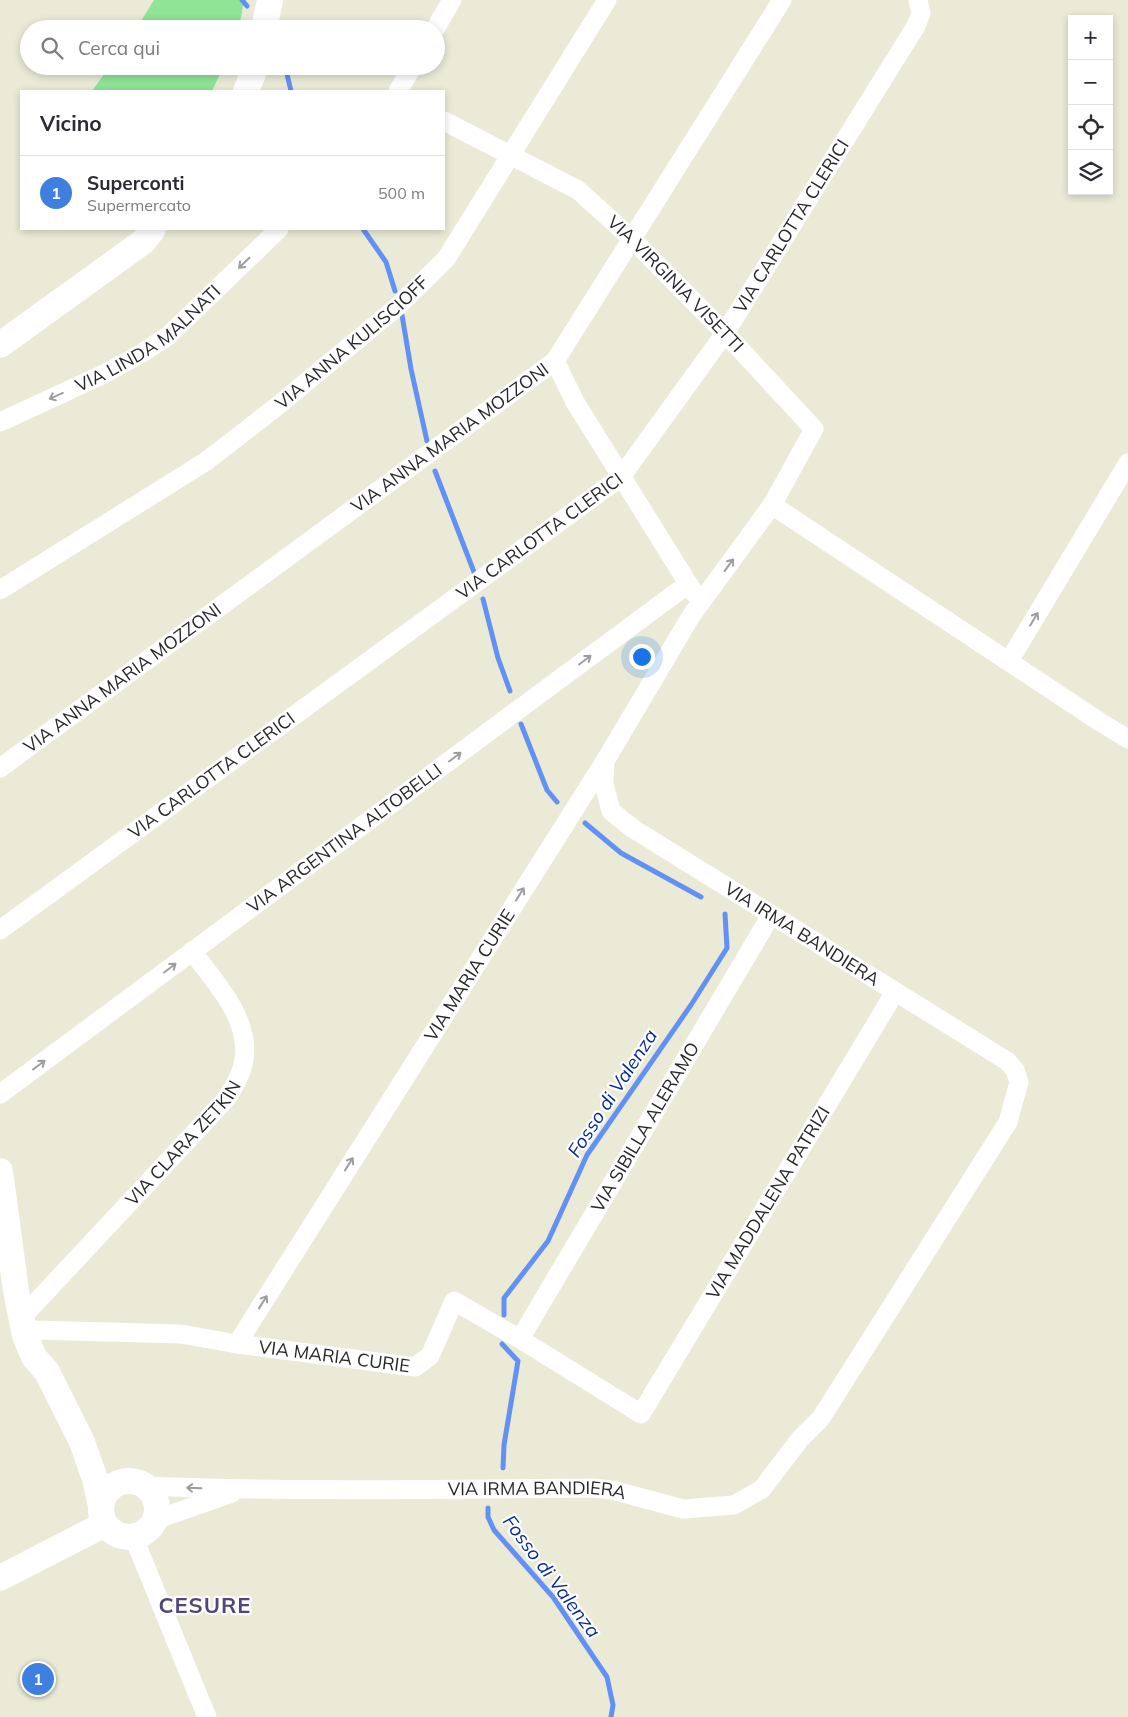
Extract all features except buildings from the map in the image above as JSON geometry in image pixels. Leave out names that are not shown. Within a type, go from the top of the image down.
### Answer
[{"type":"street","points":[[266,20],[270,0]]},
{"type":"street","points":[[440,20],[452,0]]},
{"type":"street","name":"VIA ANNA KULISCIOFF","points":[[0,590],[205,462],[275,408],[397,307],[446,259],[607,0]]},
{"type":"street","name":"VIA ANNA MARIA MOZZONI","points":[[0,768],[554,361],[782,0]]},
{"type":"street","name":"VIA CARLOTTA CLERICI","points":[[0,930],[621,477],[725,333],[916,26],[921,13],[918,0]]},
{"type":"street","points":[[246,90],[252,75]]},
{"type":"street","points":[[399,90],[408,75]]},
{"type":"street","name":"VIA VIRGINIA VISETTI","points":[[445,122],[578,190],[632,239],[725,333],[814,429],[772,505],[700,604]]},
{"type":"street","points":[[0,345],[10,333],[144,241],[152,230]]},
{"type":"street","name":"VIA LINDA MALNATI","points":[[0,422],[104,374],[168,336],[278,230]]},
{"type":"street","points":[[554,361],[575,402],[700,604]]},
{"type":"street","points":[[1009,661],[1128,464]]},
{"type":"street","points":[[772,505],[1128,739]]},
{"type":"street","name":"VIA ARGENTINA ALTOBELLI","points":[[0,1094],[688,584]]},
{"type":"street","name":"VIA MARIA CURIE","points":[[237,1344],[605,760],[700,604]]},
{"type":"street","name":"VIA IRMA BANDIERA","points":[[136,1483],[242,1490],[593,1488],[612,1490],[683,1509],[734,1505],[762,1489],[800,1440],[810,1411],[996,1116],[1016,1094],[1019,1082],[1015,1070],[1007,1061],[632,828],[611,811],[604,784],[605,760]]},
{"type":"street","name":"VIA SIBILLA ALERAMO","points":[[520,1339],[771,914]]},
{"type":"street","name":"VIA CLARA ZETKIN","points":[[26,1311],[227,1098],[240,1074],[244,1058],[243,1035],[237,1017],[231,1004],[192,951]]},
{"type":"street","name":"VIA MADDALENA PATRIZI","points":[[520,1339],[641,1414],[895,992]]},
{"type":"street","points":[[0,1171],[26,1311],[47,1372],[82,1442],[95,1479],[103,1515],[118,1535],[133,1536],[142,1534],[150,1528],[155,1520],[157,1511],[152,1493],[106,1467],[82,1442]]},
{"type":"street","name":"VIA MARIA CURIE","points":[[26,1311],[237,1344],[416,1367],[430,1356],[454,1301],[520,1339]]},
{"type":"street","points":[[26,1311],[25,1336],[34,1357],[47,1372]]},
{"type":"street","points":[[103,1515],[103,1497],[108,1489],[116,1484],[136,1483]]},
{"type":"street","name":"VIA IRMA BANDIERA","points":[[155,1520],[242,1490]]},
{"type":"street","points":[[0,1578],[103,1515]]},
{"type":"street","points":[[133,1536],[207,1717]]},
{"type":"green space","points":[[154,0],[244,0],[241,20],[142,20]]},
{"type":"green space","points":[[104,75],[220,75],[212,90],[93,90]]},
{"type":"waterway","name":"Fosso di Valenza","points":[[242,0],[247,6]]},
{"type":"waterway","name":"Fosso di Valenza","points":[[287,75],[291,90]]},
{"type":"waterway","name":"Fosso di Valenza","points":[[364,230],[386,262],[395,291]]},
{"type":"waterway","name":"Fosso di Valenza","points":[[402,315],[411,369],[427,441]]},
{"type":"waterway","name":"Fosso di Valenza","points":[[435,471],[474,572]]},
{"type":"waterway","name":"Fosso di Valenza","points":[[483,599],[498,658],[510,691]]},
{"type":"waterway","name":"Fosso di Valenza","points":[[521,724],[547,790],[557,802]]},
{"type":"waterway","name":"Fosso di Valenza","points":[[585,823],[621,853],[701,897]]},
{"type":"waterway","name":"Fosso di Valenza","points":[[504,1315],[504,1298],[548,1241],[587,1155],[691,1005],[727,948],[725,914]]},
{"type":"waterway","name":"Fosso di Valenza","points":[[502,1344],[518,1361],[504,1445],[503,1468]]},
{"type":"waterway","name":"Fosso di Valenza","points":[[488,1508],[488,1517],[494,1530],[553,1597],[607,1677],[613,1705],[611,1717]]},
{"type":"place","name":"Superconti","points":[[38,1679]]},
{"type":"district","name":"CESURE","points":[[205,1605]]}]
